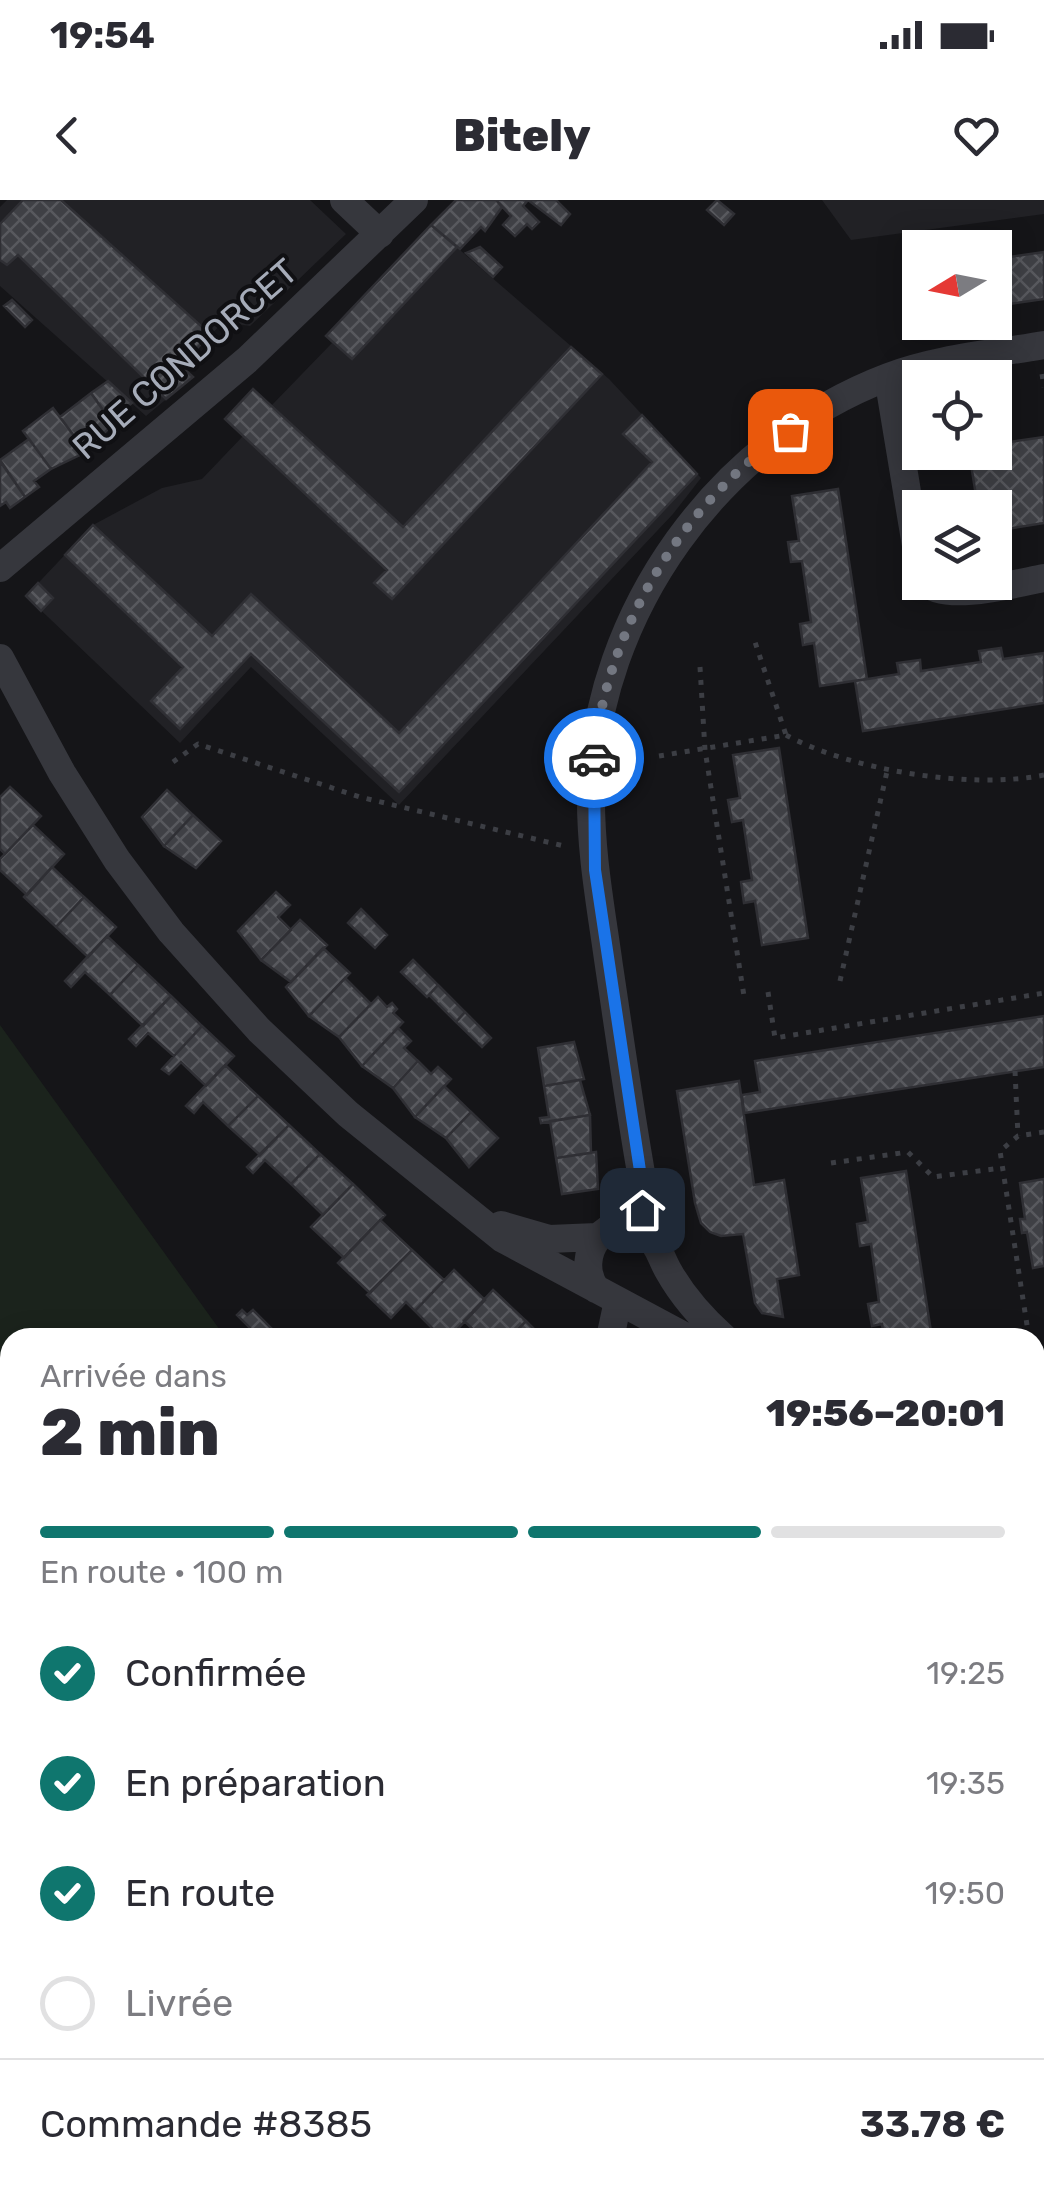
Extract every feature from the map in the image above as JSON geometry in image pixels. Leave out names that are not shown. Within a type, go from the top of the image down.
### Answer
[{"type":"street","points":[[344,200],[380,234]]},
{"type":"street","name":"RUE CONDORCET","points":[[0,568],[248,360],[414,200]]},
{"type":"street","points":[[638,1229],[642,1184],[593,853],[592,770],[602,709],[621,645],[656,575],[696,518],[760,452],[826,407],[888,377],[1044,346]]},
{"type":"street","points":[[888,377],[907,490]]},
{"type":"street","points":[[1012,583],[1044,578]]},
{"type":"street","points":[[0,658],[100,834],[206,974],[348,1114],[515,1248],[670,1328]]},
{"type":"street","points":[[472,1212],[536,1237],[597,1237],[617,1226],[638,1229],[653,1241],[694,1308],[714,1328]]},
{"type":"street","points":[[597,1237],[586,1263],[613,1297],[611,1328]]},
{"type":"street","points":[[613,1297],[650,1290],[659,1275],[661,1258]]},
{"type":"path","points":[[753,636],[786,734],[822,755],[974,782],[1044,775]]},
{"type":"path","points":[[700,667],[705,750],[744,996]]},
{"type":"path","points":[[660,756],[786,734]]},
{"type":"path","points":[[173,762],[198,744],[360,798],[593,853]]},
{"type":"path","points":[[840,981],[888,767]]},
{"type":"path","points":[[768,992],[775,1038],[1044,992]]},
{"type":"path","points":[[1014,1071],[1018,1136]]},
{"type":"path","points":[[1027,1328],[1001,1168],[1003,1146],[1018,1136],[1044,1132]]},
{"type":"path","points":[[831,1163],[908,1152],[932,1177],[1001,1168]]},
{"type":"shaded area","points":[[7,200],[310,200],[346,234],[250,326],[223,322],[182,366],[193,377],[146,416],[0,286],[0,207]]},
{"type":"shaded area","points":[[822,200],[1044,200],[1044,214],[902,230],[902,233],[851,240]]},
{"type":"shaded area","points":[[431,225],[609,379],[701,478],[673,514],[399,805],[251,667],[180,743],[26,596],[93,525],[162,488],[202,479],[243,436],[225,419],[253,389],[272,405],[332,343],[326,336]]},
{"type":"shaded area","points":[[0,1025],[219,1328],[0,1328]]},
{"type":"building","points":[[23,200],[61,200],[210,334],[181,366],[193,377],[166,399],[18,255],[7,265],[0,260],[0,224]]},
{"type":"building","points":[[456,200],[496,200],[502,207],[485,231],[481,227],[460,249],[431,225]]},
{"type":"building","points":[[496,200],[528,200],[523,206],[539,222],[532,229],[527,224],[515,236],[503,225],[511,216]]},
{"type":"building","points":[[528,200],[556,200],[570,214],[561,225]]},
{"type":"building","points":[[717,200],[734,214],[724,225],[707,210]]},
{"type":"building","points":[[431,225],[457,247],[352,359],[326,336]]},
{"type":"building","points":[[480,247],[502,267],[493,277],[466,253]]},
{"type":"building","points":[[1044,252],[1044,299],[1012,304],[1012,257]]},
{"type":"building","points":[[12,300],[32,320],[25,327],[4,306]]},
{"type":"building","points":[[571,347],[602,374],[392,599],[374,583],[387,570],[225,419],[253,389],[403,527]]},
{"type":"building","points":[[108,381],[132,403],[110,420],[91,393]]},
{"type":"building","points":[[91,393],[113,424],[86,452],[60,417]]},
{"type":"building","points":[[53,408],[86,452],[51,469],[23,431]]},
{"type":"building","points":[[642,415],[697,474],[399,792],[251,654],[180,729],[151,701],[183,667],[65,555],[93,525],[212,636],[251,594],[399,733],[652,462],[623,434]]},
{"type":"building","points":[[1044,437],[1044,523],[1012,528],[1012,490],[975,490],[972,470],[1012,470],[1012,442]]},
{"type":"building","points":[[29,439],[51,469],[34,481],[39,487],[25,497],[0,460]]},
{"type":"building","points":[[0,461],[25,497],[10,508],[6,502],[0,506]]},
{"type":"building","points":[[838,489],[867,679],[820,686],[814,643],[803,645],[800,624],[811,622],[802,561],[791,562],[788,542],[799,541],[792,496]]},
{"type":"building","points":[[38,583],[53,598],[41,611],[26,596]]},
{"type":"building","points":[[1001,648],[1003,659],[1044,653],[1044,703],[863,731],[855,681],[899,674],[897,663],[920,660],[921,671],[981,662],[979,651]]},
{"type":"building","points":[[779,748],[808,938],[762,945],[755,901],[744,903],[741,882],[752,880],[743,820],[732,822],[728,800],[740,798],[733,755]]},
{"type":"building","points":[[10,787],[41,816],[5,854],[0,849],[0,797]]},
{"type":"building","points":[[167,790],[193,815],[164,846],[142,817]]},
{"type":"building","points":[[193,815],[221,841],[196,868],[164,846]]},
{"type":"building","points":[[33,825],[64,854],[27,895],[0,870],[0,859]]},
{"type":"building","points":[[52,867],[84,897],[56,927],[24,897]]},
{"type":"building","points":[[276,892],[290,905],[278,917],[291,930],[261,960],[238,931]]},
{"type":"building","points":[[84,897],[116,927],[88,957],[56,927]]},
{"type":"building","points":[[361,909],[387,935],[375,948],[348,923]]},
{"type":"building","points":[[300,920],[327,945],[291,982],[261,960]]},
{"type":"building","points":[[107,936],[138,965],[110,995],[85,972],[71,987],[65,981]]},
{"type":"building","points":[[323,948],[350,973],[309,1016],[286,987]]},
{"type":"building","points":[[413,960],[438,985],[427,997],[401,972]]},
{"type":"building","points":[[138,965],[171,996],[143,1026],[110,995]]},
{"type":"building","points":[[345,978],[371,1004],[339,1037],[309,1016]]},
{"type":"building","points":[[438,985],[465,1012],[456,1022],[429,995]]},
{"type":"building","points":[[171,996],[202,1026],[174,1056],[148,1033],[136,1046],[129,1039]]},
{"type":"building","points":[[378,997],[387,1007],[392,1003],[397,1009],[393,1013],[403,1022],[362,1066],[339,1037]]},
{"type":"building","points":[[465,1012],[491,1038],[482,1047],[456,1022]]},
{"type":"building","points":[[1044,1016],[1044,1067],[744,1113],[742,1095],[760,1092],[755,1061]]},
{"type":"building","points":[[202,1026],[234,1056],[206,1086],[181,1062],[169,1074],[162,1069]]},
{"type":"building","points":[[398,1028],[411,1041],[404,1048],[418,1061],[393,1088],[362,1066]]},
{"type":"building","points":[[574,1042],[584,1079],[544,1086],[538,1048]]},
{"type":"building","points":[[418,1061],[431,1074],[438,1067],[451,1079],[415,1117],[393,1088]]},
{"type":"building","points":[[225,1065],[258,1096],[228,1126],[203,1102],[194,1113],[186,1106]]},
{"type":"building","points":[[580,1080],[590,1115],[541,1123],[540,1118],[549,1117],[544,1086]]},
{"type":"building","points":[[739,1081],[754,1185],[784,1180],[799,1275],[777,1279],[783,1317],[762,1313],[755,1303],[743,1234],[721,1236],[710,1232],[701,1223],[695,1203],[677,1091]]},
{"type":"building","points":[[444,1086],[471,1112],[446,1138],[415,1117]]},
{"type":"building","points":[[258,1096],[289,1125],[260,1155],[228,1126]]},
{"type":"building","points":[[471,1112],[498,1138],[469,1167],[446,1138]]},
{"type":"building","points":[[590,1115],[591,1153],[556,1158],[550,1121]]},
{"type":"building","points":[[289,1125],[320,1154],[291,1184],[265,1160],[253,1173],[247,1167]]},
{"type":"building","points":[[596,1152],[598,1189],[562,1194],[556,1158]]},
{"type":"building","points":[[320,1154],[353,1184],[323,1215],[291,1184]]},
{"type":"building","points":[[906,1171],[930,1328],[872,1326],[868,1304],[879,1302],[871,1244],[860,1246],[857,1224],[868,1222],[861,1178]]},
{"type":"building","points":[[1044,1179],[1044,1266],[1033,1268],[1027,1232],[1022,1233],[1020,1219],[1025,1219],[1020,1183]]},
{"type":"building","points":[[353,1184],[385,1215],[344,1258],[311,1227]]},
{"type":"building","points":[[380,1220],[412,1250],[370,1293],[338,1263]]},
{"type":"building","points":[[412,1250],[444,1280],[415,1311],[406,1302],[391,1318],[367,1295]]},
{"type":"building","points":[[454,1270],[485,1300],[458,1328],[432,1328],[415,1311]]},
{"type":"building","points":[[493,1290],[526,1321],[519,1328],[471,1328],[464,1321]]},
{"type":"building","points":[[242,1310],[247,1315],[253,1310],[271,1328],[250,1328],[237,1315]]},
{"type":"way so far","points":[[594,758],[602,709],[621,645],[650,585],[696,518],[733,476],[790,431]]},
{"type":"route","points":[[594,758],[591,812],[595,870],[642,1184],[642,1210]]}]
